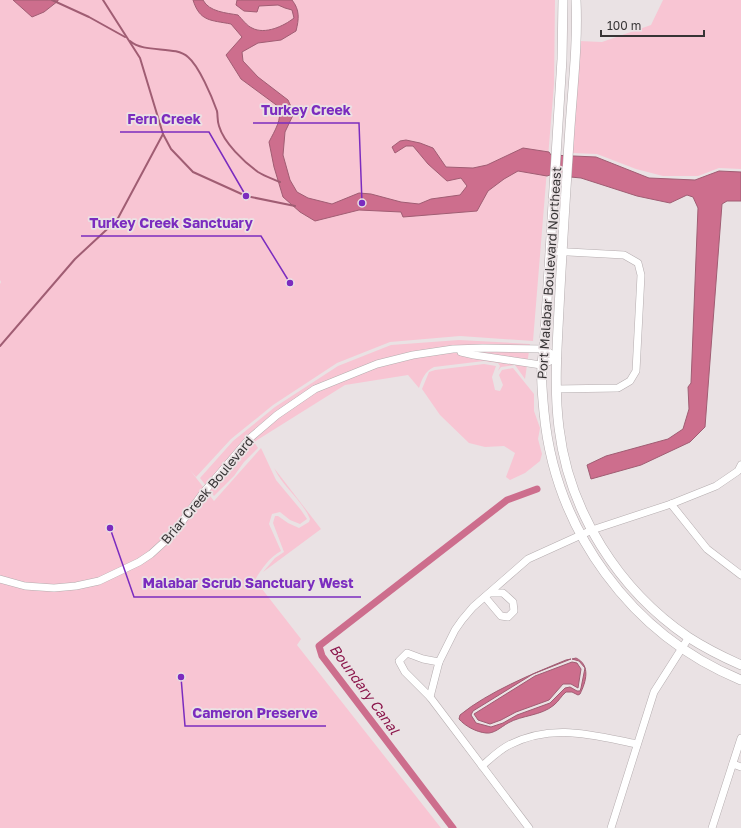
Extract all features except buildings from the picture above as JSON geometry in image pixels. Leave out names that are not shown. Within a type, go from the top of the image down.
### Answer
[{"type":"street","name":"Port Malabar Boulevard Northeast","points":[[563,0],[562,59],[554,193],[544,349],[541,365],[546,430],[556,475],[580,535],[600,567],[623,597],[655,627],[682,648],[720,672],[741,680]]},
{"type":"street","name":"Port Malabar Boulevard Northeast","points":[[576,0],[575,59],[562,251],[556,390],[559,428],[567,470],[577,498],[592,530],[610,560],[633,589],[663,618],[688,638],[726,659],[741,665]]},
{"type":"street","points":[[550,251],[624,255],[638,263],[641,275],[636,371],[630,382],[618,388],[556,390]]},
{"type":"street","name":"Briar Creek Boulevard","points":[[0,579],[25,586],[54,588],[76,586],[99,581],[139,562],[151,554],[172,534],[203,493],[249,439],[277,415],[315,389],[377,364],[413,355],[453,349],[544,349]]},
{"type":"street","name":"Briar Creek Boulevard","points":[[453,349],[474,356],[541,365]]},
{"type":"street","points":[[544,349],[557,358]]},
{"type":"street","points":[[541,365],[557,358]]},
{"type":"street","points":[[430,697],[439,662],[455,630],[462,620],[473,607],[528,560],[592,530],[671,504],[716,486],[740,470]]},
{"type":"street","points":[[671,504],[707,549],[741,574]]},
{"type":"street","points":[[611,828],[654,692],[688,638]]},
{"type":"street","points":[[439,662],[423,659],[407,653],[399,661],[405,672],[430,697],[529,828]]},
{"type":"street","points":[[482,766],[508,746],[544,733],[582,733],[637,744]]},
{"type":"street","points":[[712,828],[741,738]]},
{"type":"street","points":[[733,764],[741,767]]},
{"type":"shaded area","points":[[0,0],[555,0],[554,84],[533,341],[460,336],[390,342],[337,363],[273,405],[231,439],[196,477],[190,470],[214,501],[261,448],[276,480],[307,519],[300,524],[290,520],[280,512],[272,514],[269,524],[281,551],[266,564],[255,580],[301,639],[297,645],[441,828],[0,828]]},
{"type":"shaded area","points":[[13,0],[58,1],[44,12],[32,17]]},
{"type":"shaded area","points":[[193,0],[203,0],[209,7],[224,13],[238,15],[250,27],[263,31],[280,27],[290,21],[294,18],[292,10],[278,5],[259,6],[257,12],[244,11],[236,5],[237,0],[292,0],[295,4],[298,15],[296,31],[281,40],[258,43],[242,52],[243,61],[258,77],[288,100],[294,113],[285,132],[283,155],[290,180],[297,192],[308,198],[332,204],[359,193],[371,194],[401,202],[419,204],[431,199],[460,195],[467,186],[461,178],[447,181],[428,164],[413,146],[406,146],[395,153],[392,147],[400,141],[406,140],[433,148],[446,167],[473,168],[487,165],[523,148],[549,152],[551,155],[596,157],[649,178],[695,180],[719,171],[741,172],[741,201],[727,201],[722,204],[705,427],[690,442],[641,465],[591,479],[587,465],[606,456],[668,439],[683,429],[689,409],[688,387],[691,383],[698,208],[693,197],[687,195],[670,203],[637,196],[581,178],[547,176],[518,171],[488,191],[477,211],[403,217],[401,212],[359,210],[315,221],[300,212],[283,197],[274,167],[269,142],[279,121],[279,107],[241,79],[226,55],[242,37],[231,24],[207,19],[203,16],[199,12]]},
{"type":"shaded area","points":[[663,0],[741,0],[741,169],[719,168],[698,176],[663,176],[636,169],[597,154],[572,153],[579,41],[602,42],[651,25]]},
{"type":"shaded area","points":[[459,340],[530,344],[525,379],[515,365],[501,367],[498,371],[500,366],[498,363],[484,361],[434,367],[426,373],[419,388],[408,375],[345,385],[254,442],[258,448],[244,462],[234,476],[214,496],[200,478],[233,441],[275,407],[338,366],[391,345]]},
{"type":"shaded area","points":[[484,364],[496,366],[492,377],[495,390],[500,391],[503,385],[499,375],[502,370],[513,368],[534,394],[534,411],[540,428],[538,439],[542,454],[540,461],[525,473],[510,480],[506,477],[515,453],[504,446],[485,447],[469,443],[440,415],[422,389],[429,372]]},
{"type":"shaded area","points":[[274,468],[321,529],[263,572],[275,558],[284,552],[273,523],[275,516],[278,516],[299,528],[309,522],[310,519],[307,512],[282,481]]},
{"type":"shaded area","points":[[576,658],[581,661],[585,668],[579,661],[572,659]]},
{"type":"shaded area","points":[[571,659],[533,674],[473,711],[471,715],[476,723],[491,727],[503,723],[517,715],[550,703],[565,688],[570,687],[580,691],[585,668],[586,674],[580,694],[578,695],[572,692],[566,692],[549,709],[513,720],[495,731],[486,733],[475,730],[461,722],[459,719],[460,715],[497,691],[525,677]]},
{"type":"shaded area","points":[[572,662],[577,663],[581,669],[578,688],[571,684],[563,684],[549,700],[516,712],[490,724],[478,720],[474,714],[535,676]]},
{"type":"waterway","points":[[52,0],[89,17],[125,37]]},
{"type":"waterway","points":[[0,346],[75,259],[117,220],[163,134],[140,58],[103,0]]},
{"type":"waterway","points":[[130,41],[136,45],[152,49],[176,51],[188,57],[205,82],[217,111],[218,124],[225,139],[241,158],[258,172],[280,182]]},
{"type":"waterway","points":[[163,134],[171,149],[193,172],[246,196],[295,206]]},
{"type":"waterway","name":"Boundary Canal","points":[[453,828],[322,656],[319,646],[507,500],[537,489]]},
{"type":"place","name":"Fern Creek","points":[[246,196]]},
{"type":"place","name":"Turkey Creek","points":[[362,203]]},
{"type":"place","name":"Turkey Creek Sanctuary","points":[[290,283]]},
{"type":"place","name":"Malabar Scrub Sanctuary West","points":[[110,528]]},
{"type":"place","name":"Cameron Preserve","points":[[181,677]]}]
